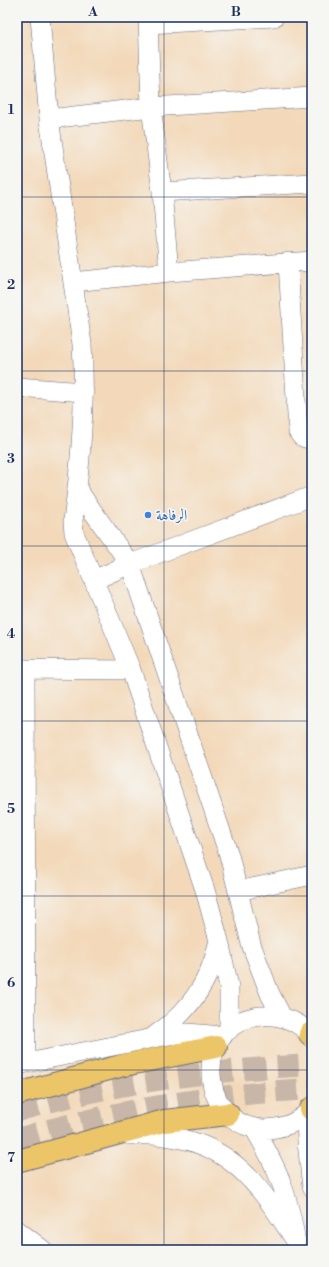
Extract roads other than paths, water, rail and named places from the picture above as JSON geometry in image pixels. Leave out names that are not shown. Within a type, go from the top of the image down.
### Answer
[{"type":"highway","points":[[17,1094],[223,1038]]},
{"type":"highway","points":[[17,1161],[164,1121],[228,1114]]},
{"type":"street","points":[[40,17],[49,119],[82,344],[84,392],[83,438],[73,521],[74,533],[131,670],[205,890],[219,941],[229,987],[223,1038]]},
{"type":"street","points":[[169,272],[162,192],[151,107],[148,21],[274,17]]},
{"type":"street","points":[[49,119],[151,107],[312,97]]},
{"type":"street","points":[[162,192],[312,183]]},
{"type":"street","points":[[73,282],[169,272],[312,261]]},
{"type":"street","points":[[288,262],[298,432],[302,437],[312,440]]},
{"type":"street","points":[[17,387],[84,392]]},
{"type":"street","points":[[77,489],[130,564],[220,826],[251,944],[260,969],[282,1017]]},
{"type":"street","points":[[94,580],[130,564],[312,496]]},
{"type":"street","points":[[131,670],[21,669],[21,1064],[151,1038],[187,1033],[223,1038]]},
{"type":"street","points":[[238,890],[312,875]]},
{"type":"street","points":[[151,1038],[173,1022],[196,997],[212,967],[219,941]]},
{"type":"street","points":[[310,1110],[295,1122],[282,1127],[268,1130],[254,1128],[240,1122],[228,1114],[219,1103],[213,1090],[210,1075],[211,1061],[223,1038],[241,1022],[254,1017],[268,1015],[282,1017],[298,1024],[311,1036]]},
{"type":"street","points":[[310,1110],[308,1149],[312,1186]]},
{"type":"street","points":[[254,1128],[278,1172],[286,1194],[297,1246]]},
{"type":"street","points":[[105,1136],[169,1136],[199,1144],[216,1152],[233,1163],[260,1190],[297,1246]]},
{"type":"street","points":[[17,1230],[43,1250]]},
{"type":"tunnel","points":[[17,1111],[89,1092],[163,1079],[238,1070],[312,1065]]},
{"type":"tunnel","points":[[17,1139],[89,1120],[163,1105],[275,1091],[312,1089]]},
{"type":"place","name":"الرفاهة","points":[[148,515]]}]
